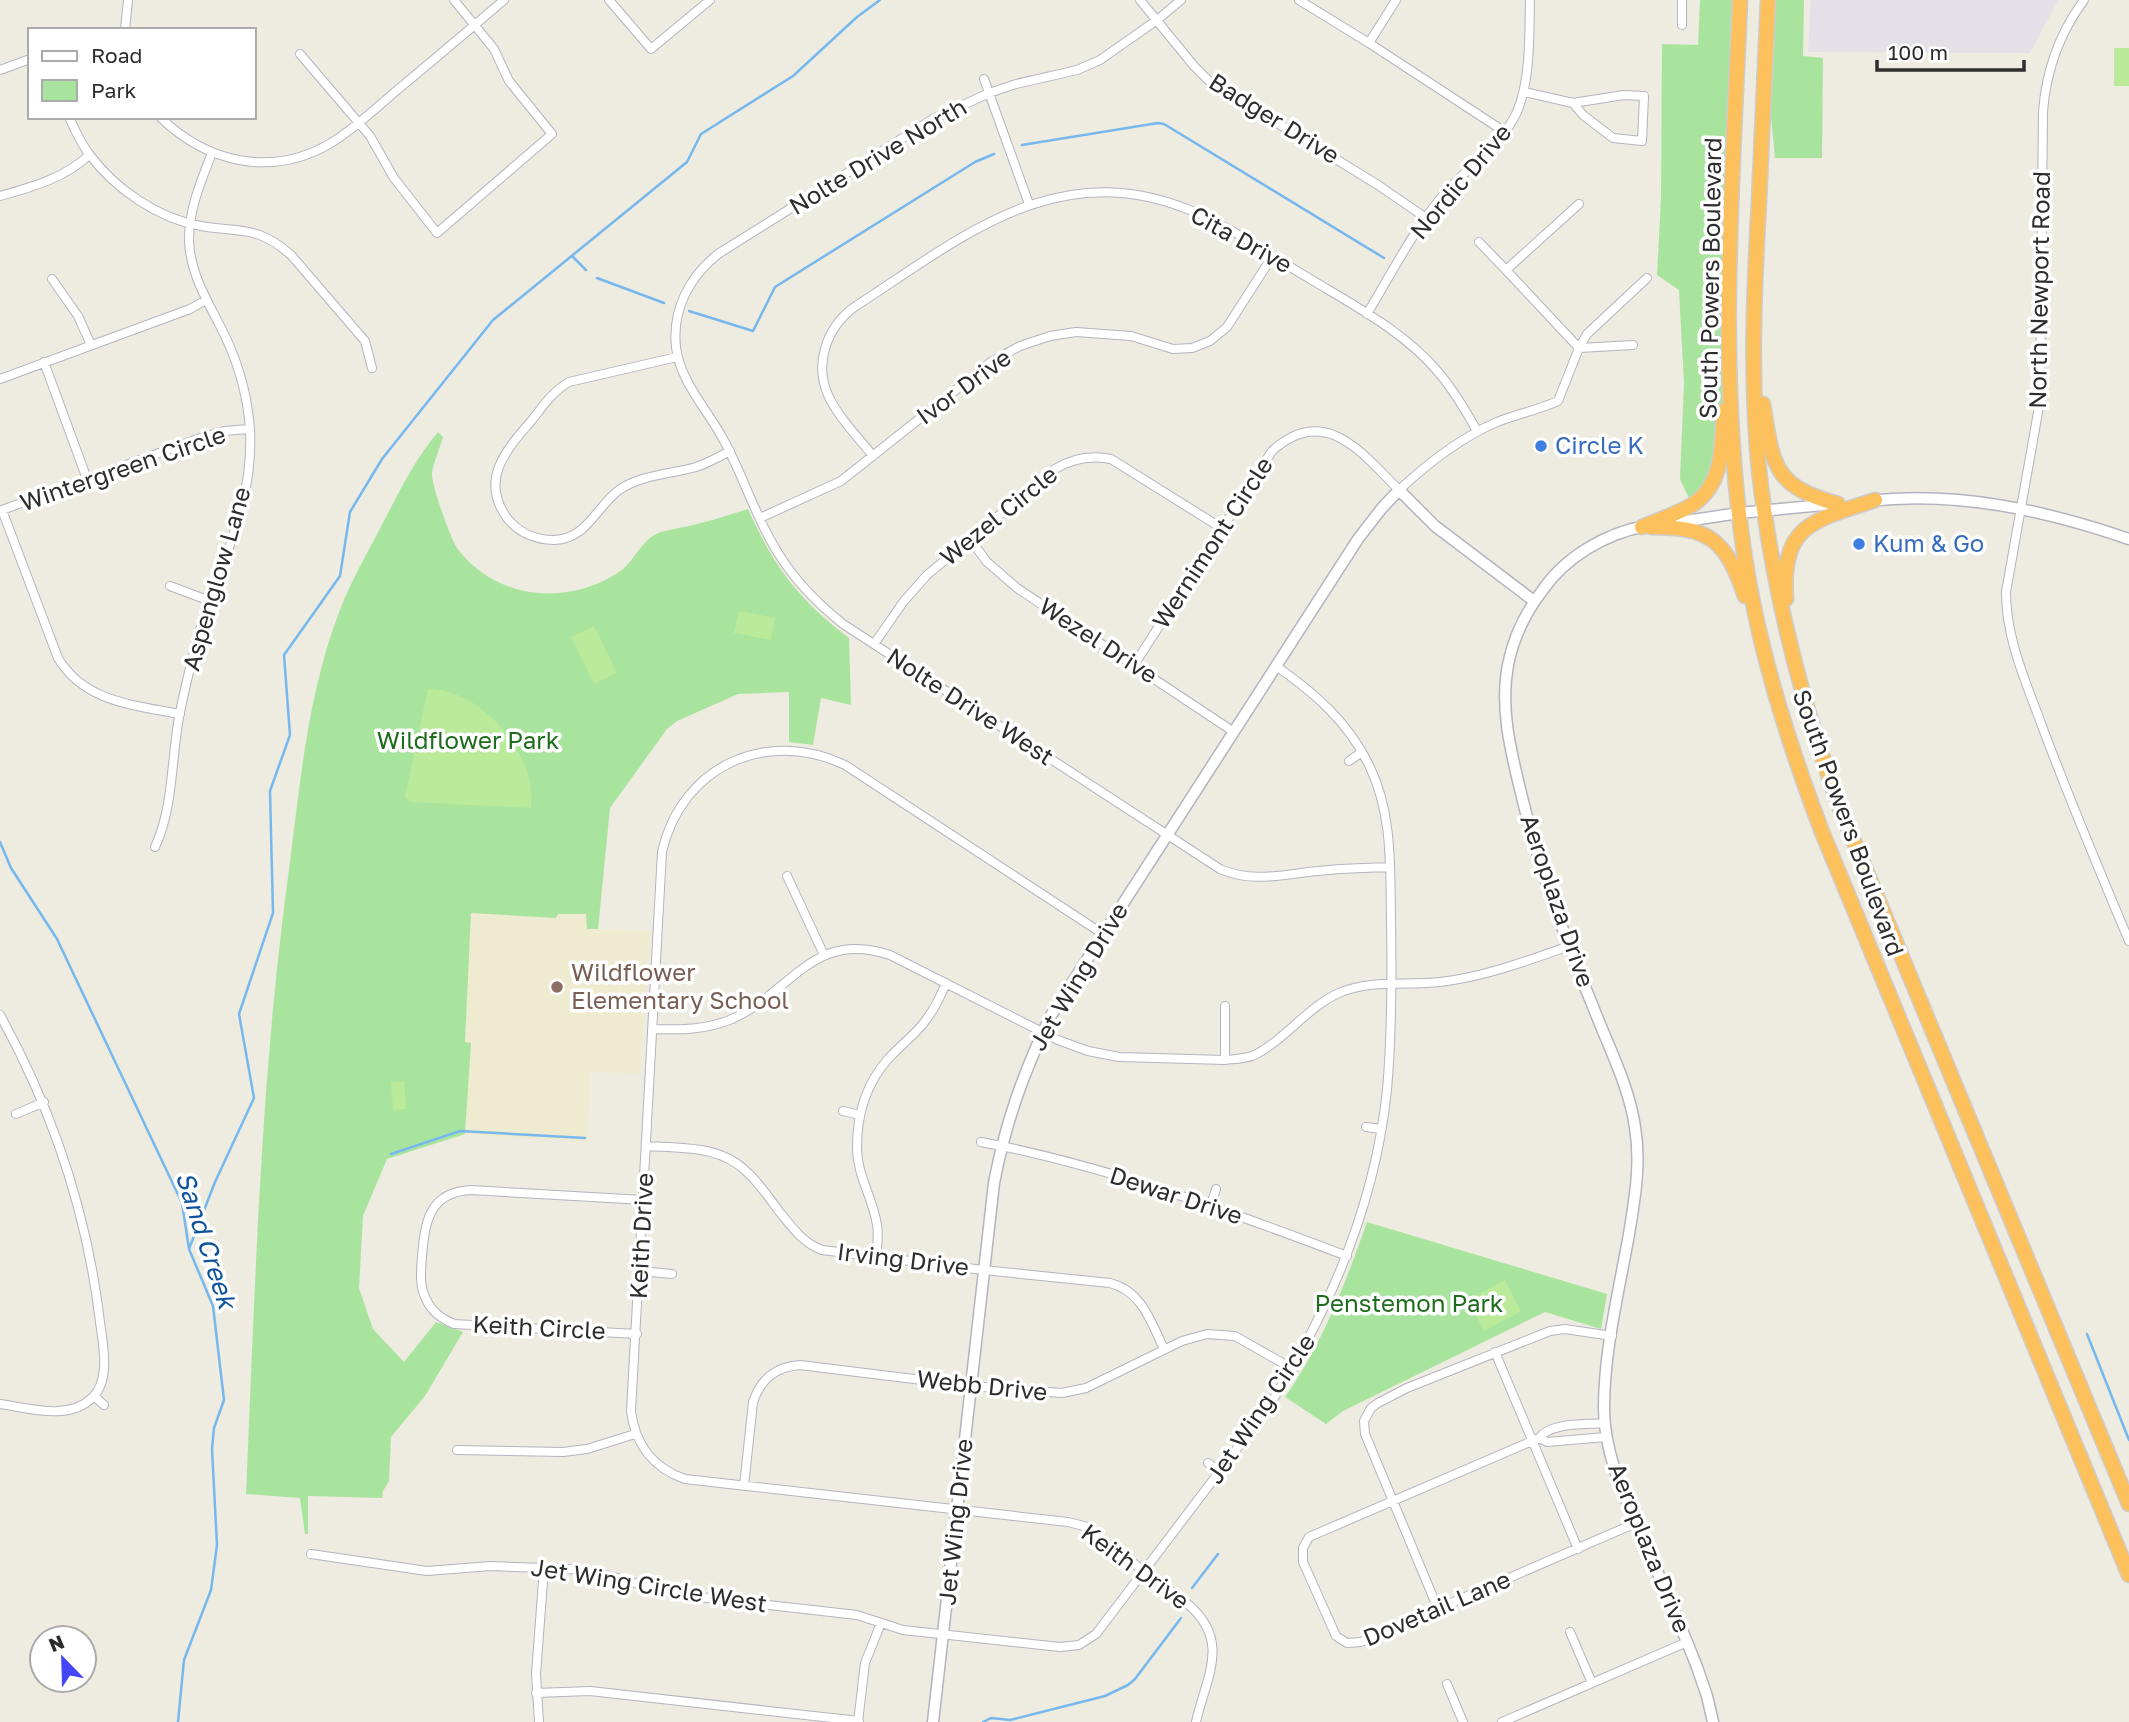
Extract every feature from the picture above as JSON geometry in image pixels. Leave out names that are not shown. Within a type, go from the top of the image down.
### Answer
[{"type":"highway","name":"South Powers Boulevard","points":[[1740,0],[1729,333],[1732,420],[1739,513],[1767,668],[1784,726],[1822,832],[2129,1575]]},
{"type":"highway","name":"South Powers Boulevard","points":[[1768,0],[1754,318],[1755,412],[1772,566],[1796,673],[1829,778],[1856,847],[2129,1504]]},
{"type":"highway","points":[[1754,318],[1759,386],[1776,466],[1789,483],[1799,490],[1838,504]]},
{"type":"highway","points":[[1642,527],[1692,505],[1708,491],[1714,479],[1722,440],[1729,333]]},
{"type":"highway","points":[[1796,673],[1785,578],[1788,554],[1799,535],[1813,523],[1875,500]]},
{"type":"highway","points":[[1642,527],[1683,527],[1710,537],[1718,545],[1738,578],[1767,668]]},
{"type":"main road","name":"Wernimont Circle","points":[[1399,490],[1435,526],[1534,601]]},
{"type":"main road","name":"Jet Wing Drive","points":[[933,1722],[994,1183],[1013,1105],[1043,1031],[1064,994],[1358,539],[1399,490]]},
{"type":"main road","name":"Aeroplaza Drive","points":[[1713,1722],[1707,1696],[1687,1642],[1617,1479],[1606,1437],[1605,1390],[1635,1194],[1636,1134],[1624,1082],[1569,946],[1534,848],[1511,752],[1506,718],[1508,663],[1515,640],[1534,601],[1548,582],[1578,555],[1619,534],[1642,527],[1739,513],[1875,500],[1944,499],[2021,507],[2073,519],[2129,539]]},
{"type":"street","points":[[125,28],[128,0]]},
{"type":"street","points":[[300,54],[378,147],[398,184],[437,233],[552,134],[509,81],[495,49],[454,0]]},
{"type":"street","points":[[162,119],[182,137],[212,153],[245,162],[290,160],[324,147],[358,122],[504,0]]},
{"type":"street","points":[[609,0],[651,49],[710,0]]},
{"type":"street","name":"Badger Drive","points":[[1140,0],[1202,74],[1220,89],[1426,218]]},
{"type":"street","name":"Nolte Drive North","points":[[677,356],[676,326],[680,304],[693,279],[711,260],[933,119],[989,93],[1088,65],[1114,52],[1181,0]]},
{"type":"street","points":[[1299,0],[1505,132]]},
{"type":"street","points":[[1369,43],[1396,0]]},
{"type":"street","name":"Nordic Drive","points":[[1367,314],[1426,218],[1446,192],[1505,132],[1517,112],[1524,92],[1530,0]]},
{"type":"street","points":[[1682,0],[1682,25]]},
{"type":"street","name":"North Newport Road","points":[[2084,0],[2065,29],[2046,82],[2040,401],[2006,592],[2006,615],[2012,644],[2067,792],[2129,941]]},
{"type":"street","points":[[0,70],[28,60]]},
{"type":"street","points":[[984,79],[1028,204]]},
{"type":"street","points":[[1524,92],[1573,103],[1644,96],[1642,141],[1614,138],[1583,115],[1573,103]]},
{"type":"street","points":[[70,119],[89,155],[139,200],[159,212],[190,224],[246,230],[258,233],[280,246],[365,341],[372,368]]},
{"type":"street","name":"Aspenglow Lane","points":[[155,847],[164,827],[180,714],[195,649],[237,530],[248,471],[250,429],[244,393],[227,340],[206,300],[191,254],[190,224],[194,201],[212,153]]},
{"type":"street","points":[[0,195],[54,178],[89,155]]},
{"type":"street","name":"Cita Drive","points":[[873,456],[837,411],[825,386],[825,344],[835,324],[853,308],[998,217],[1028,204],[1081,193],[1112,191],[1144,195],[1205,217],[1367,314],[1408,343],[1440,374],[1477,432]]},
{"type":"street","points":[[1506,270],[1579,204]]},
{"type":"street","points":[[1479,242],[1579,348]]},
{"type":"street","name":"Ivor Drive","points":[[760,518],[834,486],[991,362],[1028,343],[1076,332],[1131,336],[1173,349],[1192,348],[1210,341],[1227,327],[1272,257]]},
{"type":"street","points":[[1579,348],[1587,334],[1647,278]]},
{"type":"street","points":[[52,279],[78,316],[91,345]]},
{"type":"street","points":[[0,379],[190,309],[206,300]]},
{"type":"street","points":[[1579,348],[1633,345]]},
{"type":"street","name":"Jet Wing Drive","points":[[1399,490],[1430,464],[1477,432],[1558,401],[1579,348]]},
{"type":"street","points":[[677,356],[569,382],[558,389],[512,442],[499,463],[496,471],[496,492],[504,513],[519,530],[536,537],[553,540],[570,537],[584,528],[613,496],[625,487],[697,466],[730,451]]},
{"type":"street","name":"Nolte Drive West","points":[[677,356],[683,375],[730,451],[778,554],[801,585],[835,617],[1220,869],[1242,876],[1274,877],[1329,870],[1390,867]]},
{"type":"street","points":[[44,362],[87,479]]},
{"type":"street","name":"Wintergreen Circle","points":[[180,714],[112,700],[89,691],[64,668],[52,644],[2,510],[206,436],[224,431],[250,429]]},
{"type":"street","name":"Wernimont Circle","points":[[1134,664],[1272,451],[1281,443],[1302,433],[1323,431],[1350,442],[1399,490]]},
{"type":"street","name":"Wezel Circle","points":[[874,644],[904,601],[927,575],[1055,469],[1075,459],[1099,457],[1125,466],[1223,529]]},
{"type":"street","name":"Wezel Drive","points":[[970,539],[987,562],[1007,580],[1234,732]]},
{"type":"street","points":[[170,586],[210,601]]},
{"type":"street","name":"Jet Wing Circle","points":[[943,1635],[1060,1647],[1079,1645],[1096,1634],[1267,1409],[1321,1319],[1347,1256],[1368,1190],[1381,1129],[1390,1059],[1392,983],[1388,834],[1382,799],[1362,752],[1345,726],[1327,705],[1276,666]]},
{"type":"street","name":"Keith Drive","points":[[1103,934],[845,765],[818,754],[802,750],[757,752],[731,762],[708,777],[688,796],[670,825],[662,852],[631,1411],[635,1434],[656,1464],[685,1479],[1077,1524],[1091,1531],[1200,1615],[1211,1635],[1213,1659],[1196,1722]]},
{"type":"street","points":[[1349,761],[1362,752]]},
{"type":"street","points":[[787,876],[824,955]]},
{"type":"street","points":[[652,1029],[699,1029],[733,1018],[824,955],[842,949],[875,950],[1073,1046],[1119,1058],[1241,1059],[1262,1050],[1318,1005],[1339,993],[1359,987],[1392,983],[1459,979],[1502,969],[1569,946]]},
{"type":"street","points":[[876,1257],[877,1225],[858,1162],[860,1115],[868,1089],[880,1070],[924,1023],[946,983]]},
{"type":"street","points":[[1225,1006],[1225,1060]]},
{"type":"street","points":[[0,1015],[44,1102],[74,1187],[93,1265],[104,1359],[100,1387],[84,1405],[67,1411],[0,1404]]},
{"type":"street","points":[[16,1114],[44,1102]]},
{"type":"street","points":[[843,1111],[860,1115]]},
{"type":"street","points":[[1366,1127],[1381,1129]]},
{"type":"street","name":"Dewar Drive","points":[[981,1142],[1138,1181],[1347,1256]]},
{"type":"street","name":"Irving Drive","points":[[646,1146],[699,1149],[721,1155],[748,1172],[798,1234],[813,1246],[832,1252],[1122,1286],[1137,1297],[1164,1349]]},
{"type":"street","points":[[1211,1205],[1216,1189]]},
{"type":"street","name":"Keith Circle","points":[[637,1334],[454,1324],[431,1307],[425,1298],[421,1277],[424,1226],[440,1200],[450,1194],[471,1190],[644,1200]]},
{"type":"street","points":[[640,1271],[672,1274]]},
{"type":"street","points":[[1438,1609],[1365,1434],[1363,1427],[1367,1414],[1378,1403],[1407,1388],[1559,1329],[1612,1336]]},
{"type":"street","name":"Webb Drive","points":[[744,1486],[753,1402],[763,1382],[778,1369],[800,1365],[971,1386],[1049,1393],[1074,1392],[1100,1382],[1164,1349],[1194,1336],[1207,1334],[1235,1336],[1293,1369]]},
{"type":"street","points":[[1495,1352],[1536,1439],[1578,1549]]},
{"type":"street","points":[[94,1396],[104,1405]]},
{"type":"street","name":"Dovetail Lane","points":[[1604,1423],[1544,1431],[1536,1439],[1309,1537],[1303,1548],[1303,1562],[1336,1636],[1347,1643],[1361,1642],[1636,1523]]},
{"type":"street","points":[[457,1450],[564,1452],[587,1449],[635,1434]]},
{"type":"street","name":"Dovetail Lane","points":[[1536,1439],[1547,1442],[1606,1437]]},
{"type":"street","points":[[1208,1462],[1220,1472]]},
{"type":"street","name":"Jet Wing Circle West","points":[[311,1554],[427,1571],[491,1566],[587,1571],[673,1594],[857,1615],[903,1630],[943,1635]]},
{"type":"street","points":[[539,1722],[536,1693],[544,1568]]},
{"type":"street","points":[[536,1693],[590,1691],[858,1721],[865,1663],[881,1623]]},
{"type":"street","points":[[1570,1632],[1592,1683]]},
{"type":"street","points":[[1502,1722],[1687,1642]]},
{"type":"street","points":[[1447,1684],[1463,1722]]},
{"type":"shaded area","points":[[1811,0],[2058,0],[2030,53],[1808,52]]},
{"type":"shaded area","name":"Wildflower Elementary School","points":[[471,913],[556,918],[558,914],[586,914],[587,929],[650,931],[640,1074],[590,1071],[588,1142],[465,1134],[471,1043],[465,1043]]},
{"type":"green space","points":[[1700,0],[1741,0],[1729,333],[1720,457],[1692,505],[1680,479],[1684,383],[1679,290],[1657,275],[1661,199],[1662,44],[1698,45]]},
{"type":"green space","points":[[1768,0],[1804,0],[1803,56],[1823,58],[1822,158],[1775,158],[1765,55]]},
{"type":"green space","points":[[2114,48],[2129,48],[2129,86],[2114,86]]},
{"type":"green space","name":"Wildflower Park","points":[[438,432],[443,437],[432,479],[454,542],[473,566],[492,579],[513,588],[536,593],[581,589],[603,581],[623,569],[646,541],[656,534],[748,509],[789,581],[815,610],[849,638],[851,705],[821,698],[813,745],[789,742],[789,692],[738,694],[677,721],[667,729],[610,808],[598,929],[587,929],[586,914],[558,914],[556,918],[471,913],[465,1042],[471,1043],[465,1134],[387,1159],[363,1216],[359,1288],[373,1329],[404,1362],[436,1322],[463,1332],[425,1396],[391,1437],[389,1481],[382,1498],[308,1496],[308,1534],[305,1534],[300,1498],[246,1494],[270,1037],[287,885],[305,748],[327,647],[360,567],[408,475]]},
{"type":"green space","points":[[739,611],[775,618],[771,640],[734,633]]},
{"type":"green space","points":[[594,626],[617,673],[594,684],[571,637]]},
{"type":"green space","points":[[428,689],[448,692],[467,700],[486,712],[502,728],[525,767],[531,787],[531,808],[410,802],[405,797]]},
{"type":"green space","points":[[404,1081],[406,1109],[393,1110],[391,1082]]},
{"type":"green space","name":"Penstemon Park","points":[[1367,1222],[1607,1294],[1601,1329],[1545,1312],[1343,1411],[1326,1424],[1285,1397],[1322,1335]]},
{"type":"green space","points":[[1505,1280],[1521,1311],[1484,1331],[1468,1300]]},
{"type":"waterway","points":[[189,1249],[215,1182],[254,1098],[239,1014],[273,913],[270,791],[290,735],[284,655],[340,576],[350,512],[382,459],[493,320],[687,162],[701,134],[793,76],[857,17],[880,0]]},
{"type":"waterway","points":[[1022,145],[1164,124],[1384,258]]},
{"type":"waterway","points":[[689,311],[753,331],[775,287],[975,162],[994,154]]},
{"type":"waterway","points":[[572,256],[586,270]]},
{"type":"waterway","points":[[597,278],[664,303]]},
{"type":"waterway","name":"Sand Creek","points":[[0,842],[11,868],[57,939],[182,1203],[189,1249],[213,1306],[224,1400],[214,1428],[212,1449],[217,1545],[211,1590],[184,1660],[178,1722]]},
{"type":"waterway","points":[[391,1154],[460,1131],[585,1138]]},
{"type":"waterway","points":[[2087,1334],[2129,1440]]},
{"type":"waterway","points":[[1192,1588],[1218,1554]]},
{"type":"waterway","points":[[983,1722],[991,1718],[1010,1720],[1105,1696],[1128,1685],[1181,1618]]},
{"type":"place","name":"Circle K","points":[[1541,446]]},
{"type":"place","name":"Kum & Go","points":[[1859,544]]},
{"type":"place","name":"Wildflower Elementary School","points":[[557,987]]}]
